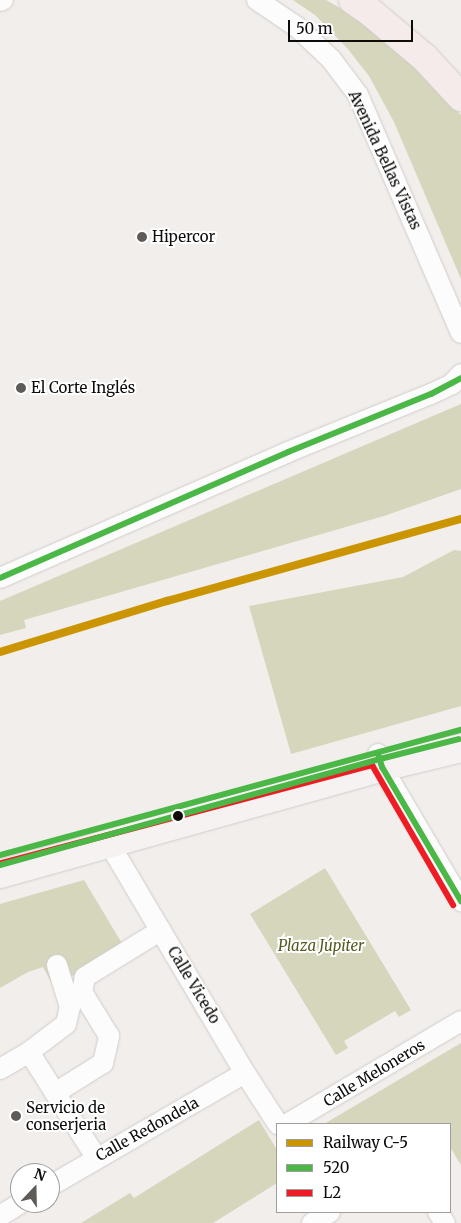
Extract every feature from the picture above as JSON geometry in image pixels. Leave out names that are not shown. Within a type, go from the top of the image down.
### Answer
[{"type":"highway","points":[[353,0],[425,58],[461,97]]},
{"type":"main road","points":[[0,874],[110,845],[380,760],[461,730]]},
{"type":"main road","points":[[0,855],[380,760],[461,748]]},
{"type":"street","name":"Avenida Bellas Vistas","points":[[256,0],[297,27],[331,59],[358,94],[460,330]]},
{"type":"street","points":[[0,578],[281,455],[430,394],[452,384],[461,374]]},
{"type":"street","points":[[380,760],[461,901]]},
{"type":"street","name":"Calle Vicedo","points":[[110,845],[277,1123]]},
{"type":"street","points":[[55,1093],[102,1063],[109,1036],[82,992],[85,977],[161,930]]},
{"type":"street","points":[[0,1069],[29,1052],[66,1024],[70,1007],[57,965]]},
{"type":"street","name":"Calle Meloneros","points":[[289,1123],[461,1021]]},
{"type":"street","points":[[29,1052],[96,1157]]},
{"type":"street","name":"Calle Redondela","points":[[60,1180],[96,1157],[246,1073]]},
{"type":"street","points":[[312,1223],[328,1213]]},
{"type":"green space","points":[[293,0],[326,0],[340,8],[378,35],[405,58],[461,115],[461,279],[394,122],[369,76],[347,48],[315,15]]},
{"type":"green space","points":[[461,404],[461,489],[384,516],[24,620],[26,628],[0,635],[0,601]]},
{"type":"green space","points":[[454,550],[461,551],[461,706],[291,754],[249,606],[403,577]]},
{"type":"green space","name":"Plaza Júpiter","points":[[325,868],[411,1010],[399,1017],[395,1011],[344,1041],[348,1048],[336,1055],[250,914]]},
{"type":"green space","points":[[84,880],[123,945],[54,987],[43,967],[28,972],[0,988],[0,904]]},
{"type":"green space","points":[[461,1043],[461,1165],[451,1149],[451,1123],[326,1123]]},
{"type":"green space","points":[[259,1120],[276,1148],[276,1184],[213,1223],[81,1223],[130,1193],[134,1198]]},
{"type":"rail line","name":"C-5","points":[[0,652],[167,601],[461,519]]},
{"type":"transit line","name":"520","points":[[0,578],[288,452],[431,394],[461,378]]},
{"type":"transit line","name":"520","points":[[0,855],[461,730]]},
{"type":"transit line","points":[[0,865],[380,759],[459,739]]},
{"type":"transit line","name":"520","points":[[378,754],[382,767],[461,901]]},
{"type":"transit line","name":"L2","points":[[2,863],[372,765],[453,905]]},
{"type":"place","name":"Hipercor","points":[[142,237]]},
{"type":"place","name":"El Corte Inglés","points":[[21,388]]},
{"type":"place","name":"Servicio de conserjeria","points":[[16,1116]]}]
